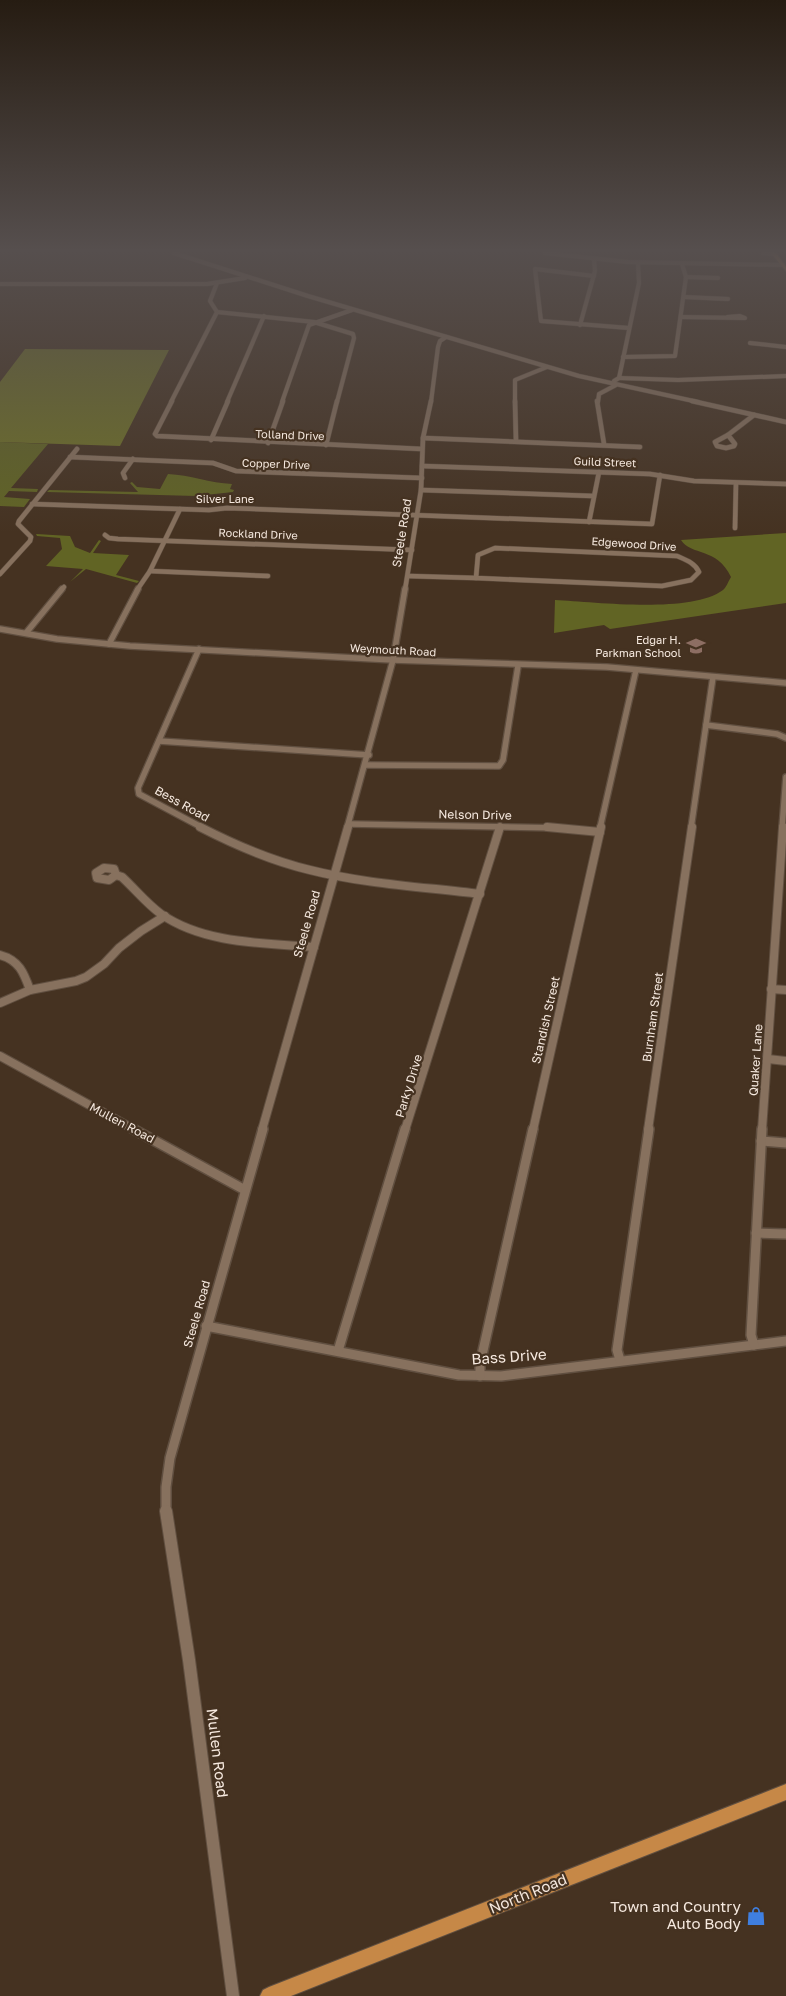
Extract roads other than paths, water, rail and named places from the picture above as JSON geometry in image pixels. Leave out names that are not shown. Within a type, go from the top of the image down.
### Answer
[{"type":"main road","name":"North Road","points":[[269,1996],[786,1792]]},
{"type":"street","name":"Tolland Drive","points":[[199,346],[155,434],[157,436],[268,443],[422,449]]},
{"type":"street","points":[[211,440],[251,346]]},
{"type":"street","points":[[268,443],[302,346]]},
{"type":"street","points":[[326,445],[352,346]]},
{"type":"street","name":"Steele Road","points":[[166,1515],[170,1458],[350,824],[393,660],[418,516],[422,478],[423,438],[434,388],[439,346]]},
{"type":"street","points":[[477,346],[616,385],[786,422]]},
{"type":"street","points":[[619,378],[625,346]]},
{"type":"street","points":[[623,358],[676,356],[677,346]]},
{"type":"street","points":[[773,346],[786,348]]},
{"type":"street","points":[[516,441],[514,382],[518,378],[547,367]]},
{"type":"street","points":[[610,383],[619,378],[678,380],[786,376]]},
{"type":"street","points":[[604,444],[597,398],[599,394],[616,385]]},
{"type":"street","points":[[728,435],[754,415]]},
{"type":"street","points":[[423,438],[604,444],[640,447]]},
{"type":"street","points":[[0,574],[30,541],[29,534],[18,524],[77,449]]},
{"type":"street","name":"Copper Drive","points":[[70,457],[213,463],[236,471],[422,478]]},
{"type":"street","points":[[126,478],[123,474],[133,459]]},
{"type":"street","name":"Guild Street","points":[[422,466],[660,475],[694,481],[786,484]]},
{"type":"street","points":[[589,522],[592,496],[599,472]]},
{"type":"street","name":"Silver Lane","points":[[32,504],[180,509],[227,508],[652,524],[660,475]]},
{"type":"street","points":[[735,528],[736,483]]},
{"type":"street","points":[[421,490],[592,496]]},
{"type":"street","points":[[110,644],[133,596],[150,571],[180,509]]},
{"type":"street","name":"Rockland Drive","points":[[105,535],[109,538],[412,550]]},
{"type":"street","name":"Edgewood Drive","points":[[408,576],[673,586],[688,583],[697,578],[699,574],[694,563],[677,556],[495,548],[478,555],[476,578]]},
{"type":"street","points":[[150,571],[268,576]]},
{"type":"street","points":[[26,633],[64,587]]},
{"type":"street","name":"Weymouth Road","points":[[0,629],[57,639],[110,644],[393,660],[636,670],[786,683]]},
{"type":"street","name":"Bess Road","points":[[199,649],[138,788],[139,794],[223,839],[278,860],[334,876]]},
{"type":"street","points":[[366,765],[499,766],[503,760],[518,666]]},
{"type":"street","name":"Standish Street","points":[[480,1376],[480,1364],[636,670]]},
{"type":"street","name":"Burnham Street","points":[[620,1360],[617,1350],[712,677]]},
{"type":"street","points":[[706,725],[777,734],[786,738]]},
{"type":"street","points":[[159,741],[369,755]]},
{"type":"street","name":"Quaker Lane","points":[[754,1345],[751,1336],[761,1141],[786,777]]},
{"type":"street","name":"Nelson Drive","points":[[350,824],[555,828],[600,832]]},
{"type":"street","name":"Parky Drive","points":[[338,1351],[375,1225],[500,827]]},
{"type":"street","points":[[116,875],[122,877],[148,904],[165,916],[199,931],[214,935],[314,947]]},
{"type":"street","points":[[334,876],[480,894]]},
{"type":"street","points":[[0,1003],[30,990],[86,977],[104,964],[119,948],[140,931],[165,916]]},
{"type":"street","points":[[0,955],[8,956],[22,967],[30,990]]},
{"type":"street","points":[[771,989],[786,990]]},
{"type":"street","name":"Mullen Road","points":[[0,1056],[245,1190]]},
{"type":"street","points":[[768,1059],[786,1061]]},
{"type":"street","points":[[761,1141],[786,1143]]},
{"type":"street","points":[[756,1233],[786,1234]]},
{"type":"street","name":"Bass Drive","points":[[206,1326],[459,1375],[480,1376],[501,1376],[786,1341]]},
{"type":"street","name":"Mullen Road","points":[[166,1515],[189,1660],[233,1996]]},
{"type":"place","name":"Edgar H. Parkman School","points":[[696,646]]},
{"type":"place","name":"Town and Country Auto Body","points":[[756,1916]]}]
